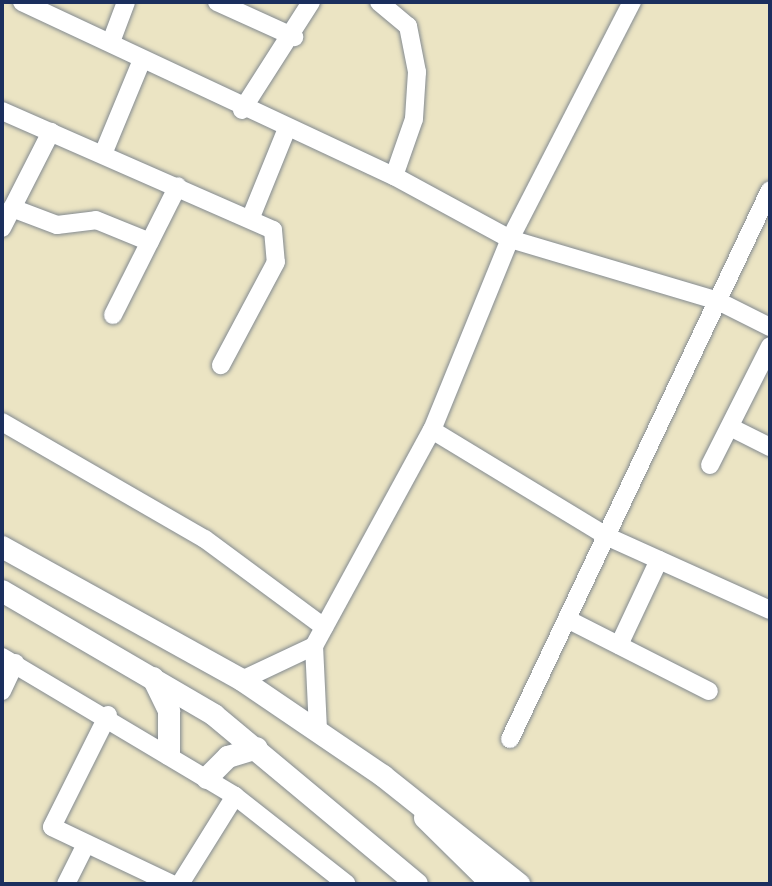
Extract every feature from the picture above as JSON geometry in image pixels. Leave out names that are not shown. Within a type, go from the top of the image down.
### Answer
[{"type":"main road","points":[[2,547],[242,680],[318,730],[421,805],[519,884]]},
{"type":"main road","points":[[2,591],[150,674],[257,748],[417,884]]},
{"type":"main road","points":[[150,674],[169,711],[169,754]]},
{"type":"main road","points":[[207,778],[228,757],[257,748]]},
{"type":"main road","points":[[421,805],[438,838],[492,884]]},
{"type":"street","points":[[22,2],[43,7],[286,131],[394,176],[510,239],[718,301],[770,327]]},
{"type":"street","points":[[111,42],[126,2]]},
{"type":"street","points":[[217,2],[294,37]]},
{"type":"street","points":[[242,110],[294,37],[311,2]]},
{"type":"street","points":[[379,2],[408,26],[417,72],[414,119],[394,176]]},
{"type":"street","points":[[318,730],[314,646],[432,430],[510,239],[632,2]]},
{"type":"street","points":[[103,154],[142,60]]},
{"type":"street","points":[[2,111],[251,217],[273,230],[279,251],[221,365]]},
{"type":"street","points":[[251,217],[286,131]]},
{"type":"street","points":[[2,228],[51,132]]},
{"type":"street","points":[[113,315],[178,186]]},
{"type":"street","points":[[510,739],[770,190]]},
{"type":"street","points":[[12,208],[57,225],[96,220],[150,242]]},
{"type":"street","points":[[710,465],[770,346]]},
{"type":"street","points":[[2,422],[205,539],[324,627]]},
{"type":"street","points":[[730,427],[770,447]]},
{"type":"street","points":[[432,430],[606,536],[770,610]]},
{"type":"street","points":[[619,645],[659,560]]},
{"type":"street","points":[[567,619],[709,691]]},
{"type":"street","points":[[242,680],[314,646]]},
{"type":"street","points":[[2,691],[9,660],[108,715],[235,796],[347,884]]},
{"type":"street","points":[[108,715],[52,822],[54,832],[172,884]]},
{"type":"street","points":[[180,884],[235,796]]},
{"type":"street","points":[[66,884],[85,846]]}]
